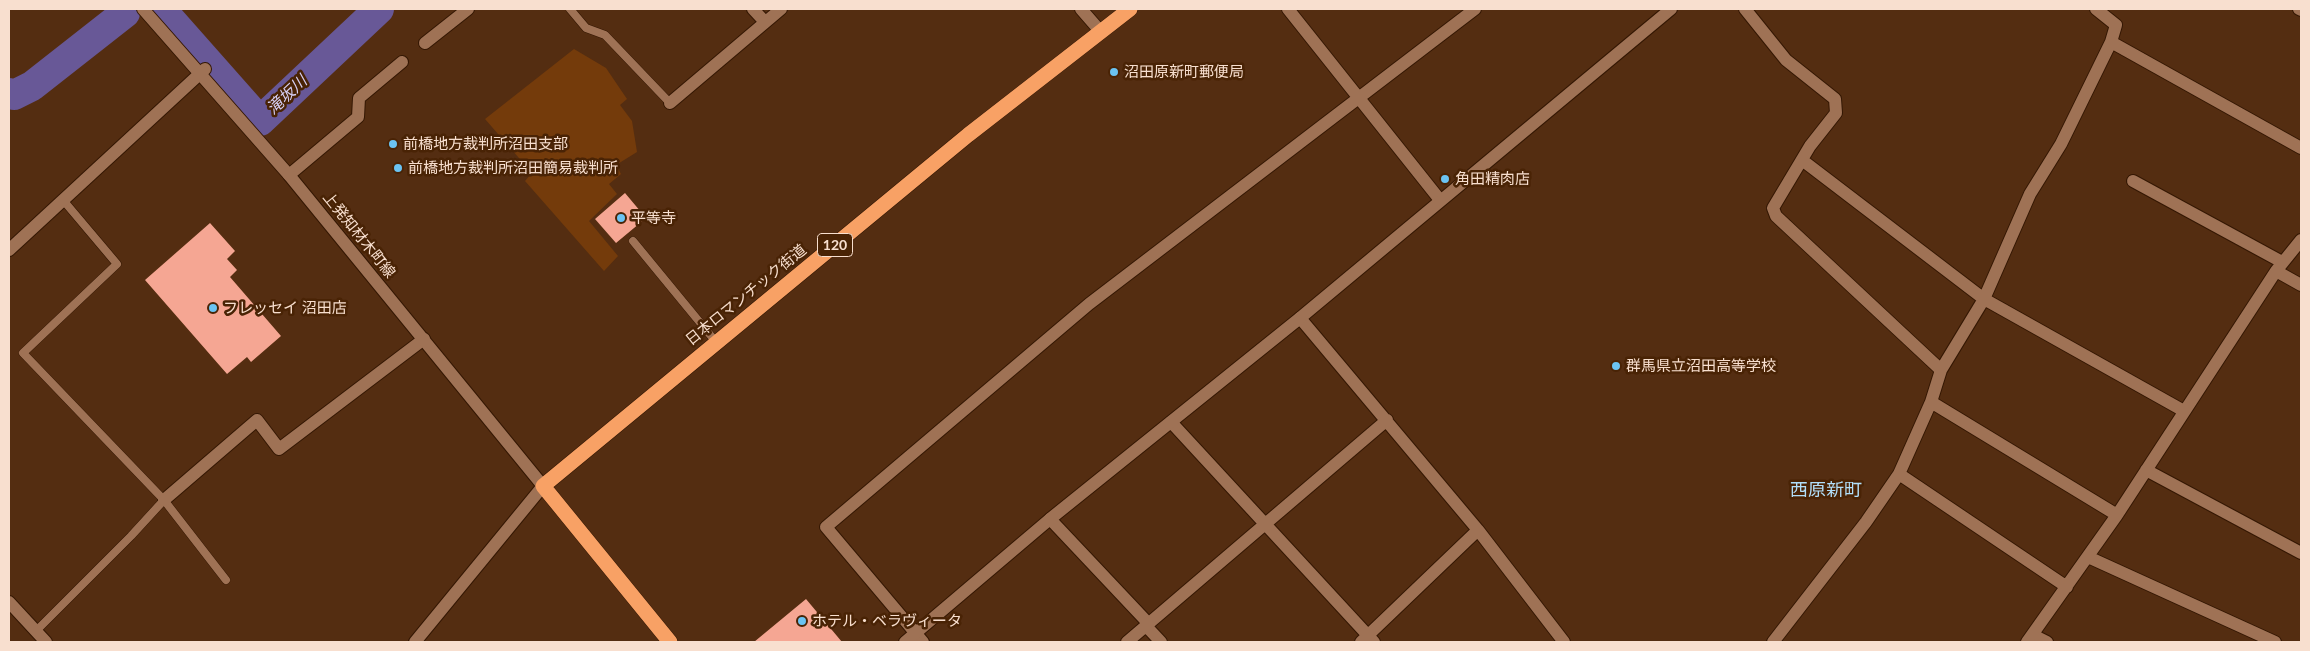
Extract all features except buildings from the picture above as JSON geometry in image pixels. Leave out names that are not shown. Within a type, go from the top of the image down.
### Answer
[{"type":"highway","name":"日本ロマンチック街道","points":[[543,486],[968,135],[1130,9]]},
{"type":"highway","points":[[543,486],[670,642]]},
{"type":"street","name":"上発知材木町線","points":[[143,9],[203,71],[543,486]]},
{"type":"street","points":[[425,43],[468,9]]},
{"type":"street","points":[[753,9],[765,22]]},
{"type":"street","points":[[670,104],[781,9]]},
{"type":"street","points":[[1081,9],[1101,32]]},
{"type":"street","points":[[1288,9],[1440,200]]},
{"type":"street","points":[[919,638],[826,527],[1089,304],[1475,9]]},
{"type":"street","points":[[905,642],[919,638],[1050,519],[1300,318],[1671,9]]},
{"type":"street","points":[[1745,9],[1786,60],[1835,99],[1836,113],[1802,160],[1773,208],[1776,216],[1941,370]]},
{"type":"street","points":[[1772,642],[1866,522],[1898,474],[1931,402],[1941,370],[1984,299],[2030,194],[2061,144],[2111,42],[2116,25],[2096,9]]},
{"type":"street","points":[[2111,42],[2301,148]]},
{"type":"street","points":[[289,175],[358,117],[358,98],[402,62]]},
{"type":"street","points":[[9,250],[203,71]]},
{"type":"street","points":[[1802,160],[1984,299],[2184,411]]},
{"type":"street","points":[[2133,181],[2279,267],[2301,285]]},
{"type":"street","points":[[2046,642],[2030,638],[2088,557],[2279,267],[2301,240]]},
{"type":"street","points":[[1300,318],[1478,530],[1564,642]]},
{"type":"street","points":[[164,500],[257,420],[279,449],[424,339]]},
{"type":"street","points":[[1931,402],[2116,515]]},
{"type":"street","points":[[1128,642],[1387,420]]},
{"type":"street","points":[[1171,422],[1265,524],[1367,640],[1478,530]]},
{"type":"street","points":[[2146,470],[2301,553]]},
{"type":"street","points":[[1898,474],[2066,588]]},
{"type":"street","points":[[415,642],[543,486]]},
{"type":"street","points":[[1050,519],[1148,625],[1161,642]]},
{"type":"street","points":[[2088,557],[2275,642]]},
{"type":"street","points":[[11,608],[46,642]]},
{"type":"lane","points":[[570,9],[586,28],[605,35],[670,104]]},
{"type":"lane","points":[[63,200],[117,264],[23,353],[164,500],[226,580]]},
{"type":"lane","points":[[633,242],[716,342]]},
{"type":"lane","points":[[36,631],[131,536],[164,500]]},
{"type":"shaded area","points":[[574,49],[606,68],[627,99],[620,105],[632,121],[637,152],[616,165],[621,174],[609,184],[617,194],[589,221],[618,256],[604,271],[525,181],[532,173],[485,119]]},
{"type":"waterway","name":"滝坂川","points":[[161,9],[260,121],[379,9]]},
{"type":"waterway","name":"滝坂川","points":[[9,93],[14,95],[32,86],[125,13]]},
{"type":"place","name":"沼田原新町郵便局","points":[[1114,72]]},
{"type":"place","name":"前橋地方裁判所沼田支部","points":[[393,144]]},
{"type":"place","name":"前橋地方裁判所沼田簡易裁判所","points":[[398,168]]},
{"type":"place","name":"角田精肉店","points":[[1445,179]]},
{"type":"place","name":"平等寺","points":[[621,218]]},
{"type":"place","name":"フレッセイ 沼田店","points":[[213,308]]},
{"type":"place","name":"群馬県立沼田高等学校","points":[[1616,366]]},
{"type":"place","name":"ホテル・ベラヴィータ","points":[[802,621]]},
{"type":"district","name":"西原新町","points":[[1826,490]]}]
